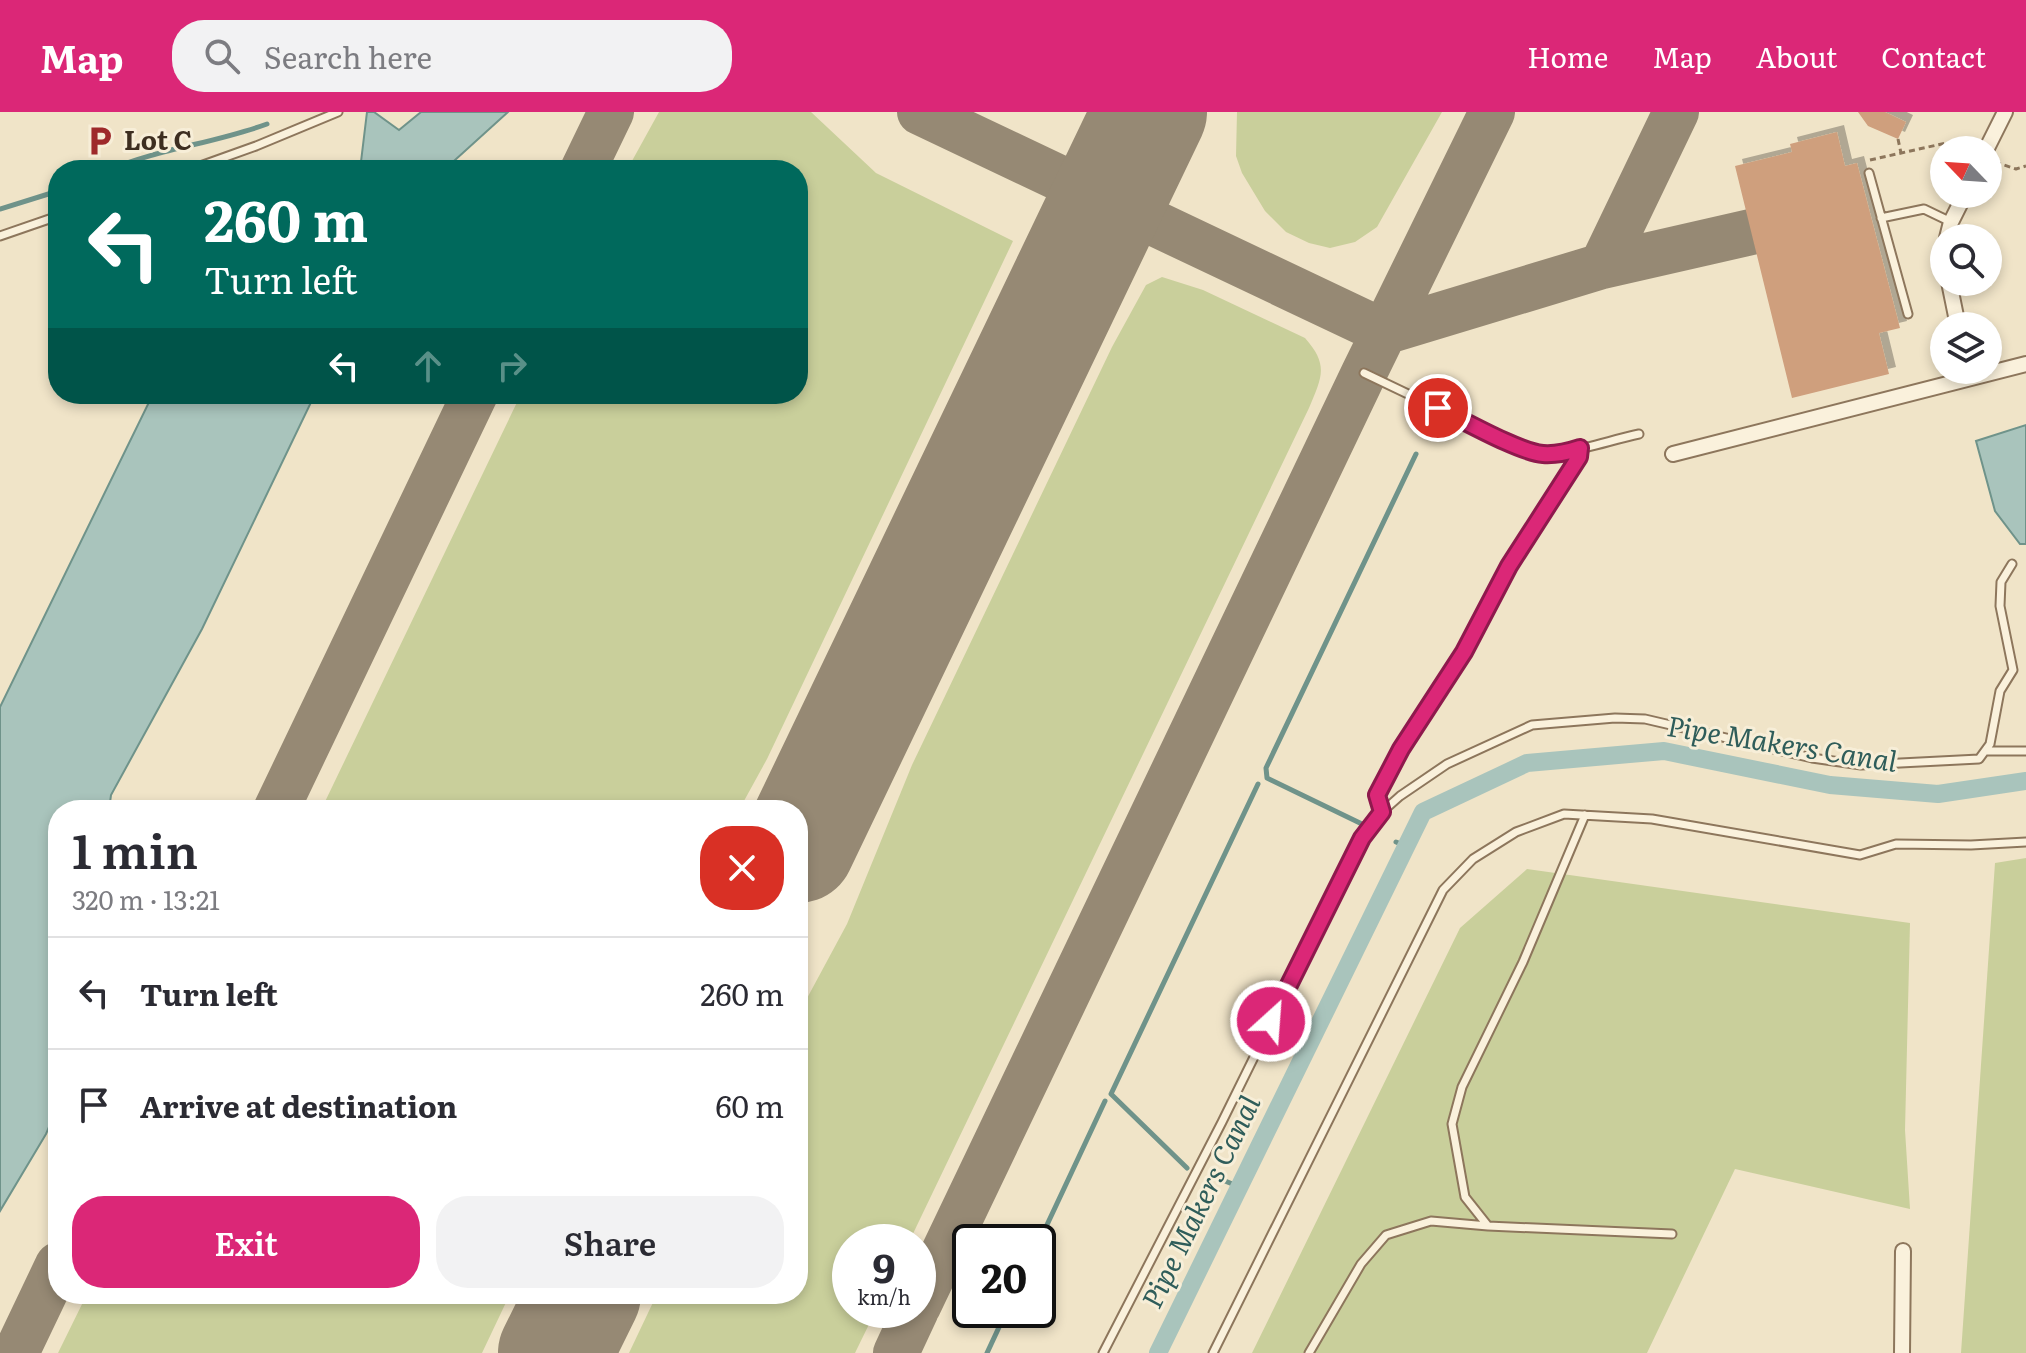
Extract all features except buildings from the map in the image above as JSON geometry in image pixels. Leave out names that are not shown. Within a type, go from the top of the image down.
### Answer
[{"type":"street","points":[[1993,136],[2005,112]]},
{"type":"street","points":[[1951,222],[1958,208]]},
{"type":"street","points":[[2002,368],[2026,364]]},
{"type":"street","points":[[1673,454],[1932,384]]},
{"type":"street","points":[[1902,1353],[1903,1251]]},
{"type":"lane","points":[[311,112],[314,121]]},
{"type":"lane","points":[[217,160],[338,112]]},
{"type":"lane","points":[[1869,173],[1908,314]]},
{"type":"lane","points":[[1881,218],[1924,209],[1951,222]]},
{"type":"lane","points":[[0,236],[48,219]]},
{"type":"lane","points":[[1364,373],[1523,449],[1541,454],[1564,453],[1639,434]]},
{"type":"lane","points":[[1382,812],[1377,795],[1401,749],[1464,652],[1509,566],[1574,466],[1580,448]]},
{"type":"lane","points":[[1103,1353],[1222,1122],[1362,838],[1382,812],[1400,796],[1447,764],[1532,725],[1558,722],[1645,719],[1812,758],[1861,765],[1979,759],[1990,744],[2000,691],[2013,670],[2000,606],[2001,582],[2012,564]]},
{"type":"lane","points":[[1985,751],[2026,751]]},
{"type":"lane","points":[[1213,1353],[1443,890],[1473,859],[1516,832],[1564,814],[1652,819],[1860,855],[1896,844],[2026,842]]},
{"type":"lane","points":[[1488,1226],[1465,1197],[1452,1124],[1462,1087],[1523,962],[1585,815]]},
{"type":"lane","points":[[1309,1353],[1361,1264],[1386,1235],[1431,1221],[1672,1234]]},
{"type":"path","points":[[1898,139],[1901,153]]},
{"type":"path","points":[[1857,163],[1930,147]]},
{"type":"path","points":[[2002,164],[2016,169],[2026,166]]},
{"type":"green space","points":[[659,112],[811,112],[876,173],[1013,241],[767,759],[744,800],[326,800],[516,404],[808,404],[808,160],[633,160]]},
{"type":"green space","points":[[1237,112],[1442,112],[1377,227],[1355,242],[1330,248],[1309,243],[1286,232],[1265,211],[1242,173],[1236,156]]},
{"type":"green space","points":[[1162,277],[1203,290],[1305,338],[1318,356],[1321,372],[1309,408],[918,1224],[832,1224],[832,1328],[867,1328],[855,1353],[629,1353],[652,1304],[808,1304],[808,996],[847,924],[912,765],[1112,347],[1146,285]]},
{"type":"green space","points":[[2026,858],[2026,1353],[1961,1353],[1995,863]]},
{"type":"green space","points":[[1527,869],[1910,923],[1905,1130],[1910,1209],[1735,1169],[1647,1353],[1252,1353],[1460,928]]},
{"type":"green space","points":[[82,1304],[505,1304],[482,1353],[58,1353]]},
{"type":"water","points":[[367,112],[374,112],[399,130],[421,112],[508,112],[455,160],[361,160]]},
{"type":"water","points":[[148,404],[310,404],[202,629],[110,800],[48,800],[48,1129],[0,1211],[0,707]]},
{"type":"water","points":[[2026,425],[2026,544],[2020,544],[1995,511],[1976,441]]},
{"type":"waterway","points":[[138,160],[267,124]]},
{"type":"waterway","points":[[0,209],[48,194]]},
{"type":"waterway","points":[[1362,824],[1267,778],[1266,768],[1416,454]]},
{"type":"waterway","name":"Pipe Makers Canal","points":[[1158,1353],[1423,812],[1527,763],[1664,751],[1830,785],[1938,794],[2026,781]]},
{"type":"waterway","points":[[1187,1168],[1111,1094],[1258,784]]},
{"type":"waterway","points":[[1396,842],[1406,846]]},
{"type":"waterway","points":[[1047,1224],[1105,1101]]},
{"type":"waterway","points":[[1220,1179],[1240,1187]]},
{"type":"waterway","points":[[987,1353],[999,1328]]},
{"type":"taxiway","points":[[588,160],[611,112]]},
{"type":"taxiway","points":[[920,112],[1384,332],[1602,266],[1676,112]]},
{"type":"taxiway","points":[[936,1268],[1492,112]]},
{"type":"taxiway","points":[[1602,266],[1751,232]]},
{"type":"taxiway","points":[[281,800],[470,404]]},
{"type":"taxiway","points":[[16,1353],[48,1286]]},
{"type":"taxiway","points":[[896,1353],[908,1328]]},
{"type":"runway","points":[[808,825],[1150,112]]},
{"type":"runway","points":[[555,1353],[579,1304]]},
{"type":"place","name":"Lot C","points":[[100,141]]},
{"type":"route","points":[[1271,1021],[1362,838],[1382,812],[1377,795],[1401,749],[1464,652],[1509,566],[1579,457],[1580,448],[1564,453],[1541,454],[1523,449],[1438,408]]}]
